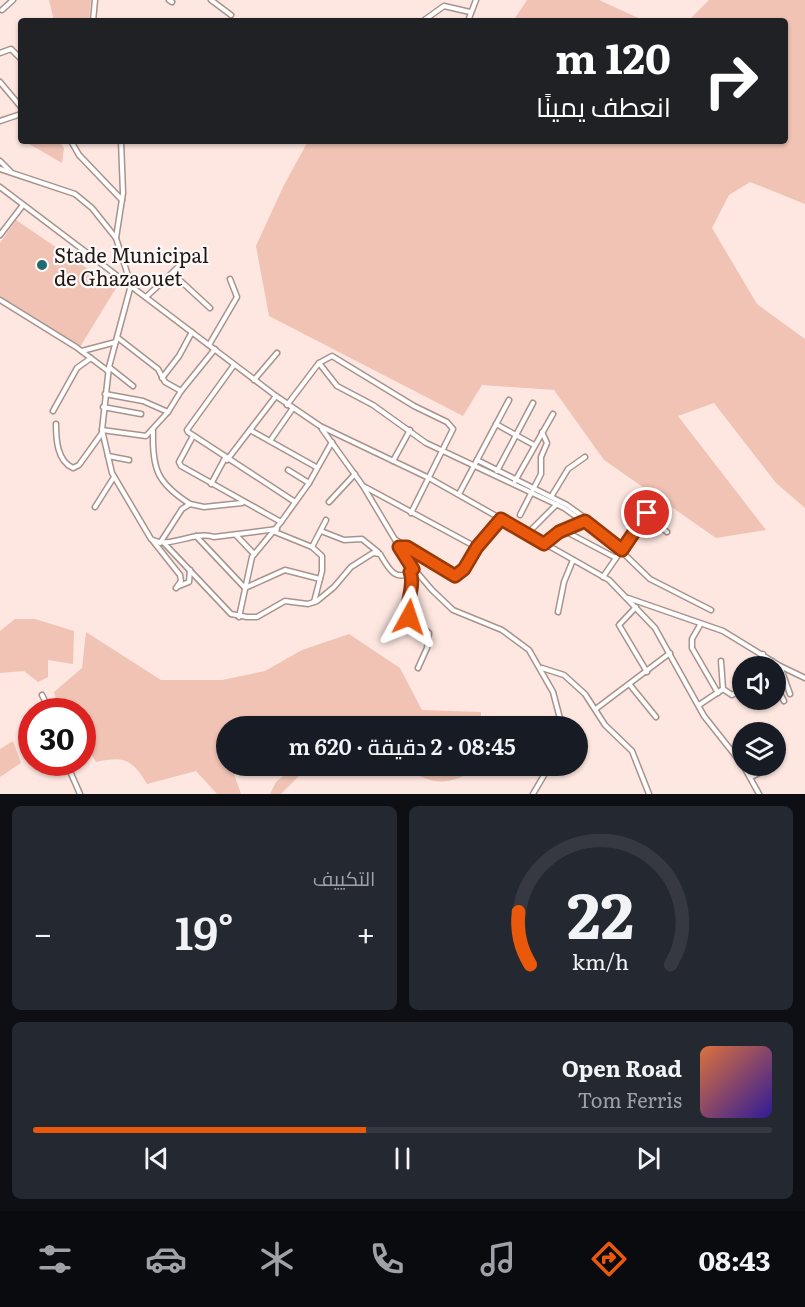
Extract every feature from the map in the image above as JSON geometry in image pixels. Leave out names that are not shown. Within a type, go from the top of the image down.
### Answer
[{"type":"street","points":[[2,10],[14,0]]},
{"type":"street","points":[[93,18],[95,0]]},
{"type":"street","points":[[211,0],[231,15]]},
{"type":"street","points":[[469,18],[476,0]]},
{"type":"street","points":[[427,18],[444,6],[470,12]]},
{"type":"street","points":[[0,53],[12,49],[18,56]]},
{"type":"street","points":[[0,82],[18,103]]},
{"type":"street","points":[[0,121],[18,115]]},
{"type":"street","points":[[72,144],[79,155],[122,200]]},
{"type":"street","points":[[116,238],[122,200],[122,144]]},
{"type":"street","points":[[0,161],[12,173]]},
{"type":"street","points":[[0,169],[75,194],[88,204],[116,238],[131,285],[108,369],[102,431],[114,477],[169,565],[178,572],[181,579],[178,587],[189,582],[190,570]]},
{"type":"street","points":[[0,187],[287,405],[338,436],[459,494],[525,535],[603,576],[655,628],[699,705],[732,749]]},
{"type":"street","points":[[0,235],[23,205]]},
{"type":"street","points":[[146,297],[189,256]]},
{"type":"street","points":[[172,273],[210,308]]},
{"type":"street","points":[[209,345],[237,297],[230,279]]},
{"type":"street","points":[[0,300],[133,386]]},
{"type":"street","points":[[162,378],[179,356],[192,333]]},
{"type":"street","points":[[81,351],[117,340]]},
{"type":"street","points":[[117,340],[158,369],[162,378],[181,391]]},
{"type":"street","points":[[102,431],[143,438],[168,412],[181,391],[214,349]]},
{"type":"street","points":[[254,380],[277,353]]},
{"type":"street","points":[[287,405],[319,363],[332,356],[414,406],[447,422],[453,429],[453,434],[442,450],[411,513]]},
{"type":"street","points":[[53,411],[77,368],[91,358]]},
{"type":"street","points":[[319,363],[337,386],[373,405],[426,443],[476,462],[558,503],[587,520],[622,549],[650,579],[711,610]]},
{"type":"street","points":[[234,365],[187,429],[193,436],[226,459],[295,502]]},
{"type":"street","points":[[105,394],[143,401],[168,412]]},
{"type":"street","points":[[211,484],[226,459],[276,396]]},
{"type":"street","points":[[459,494],[509,400]]},
{"type":"street","points":[[496,472],[533,403]]},
{"type":"street","points":[[103,407],[141,414]]},
{"type":"street","points":[[270,441],[293,408]]},
{"type":"street","points":[[515,482],[553,414]]},
{"type":"street","points":[[56,424],[61,456],[67,466],[73,468],[80,465],[102,431]]},
{"type":"street","points":[[496,424],[534,445]]},
{"type":"street","points":[[320,426],[363,486],[412,571],[453,610],[516,638],[529,650],[541,667],[557,701],[560,716]]},
{"type":"street","points":[[153,430],[154,461],[164,485],[190,504],[204,507],[243,503]]},
{"type":"street","points":[[250,430],[316,467]]},
{"type":"street","points":[[393,461],[410,430]]},
{"type":"street","points":[[520,515],[541,473],[541,457],[547,444],[542,432]]},
{"type":"street","points":[[193,436],[178,462],[181,466],[243,503],[281,522]]},
{"type":"street","points":[[239,617],[254,554],[276,531],[338,436]]},
{"type":"street","points":[[108,456],[129,460]]},
{"type":"street","points":[[551,497],[568,469],[585,457]]},
{"type":"street","points":[[288,470],[309,483]]},
{"type":"street","points":[[329,502],[355,474]]},
{"type":"street","points":[[95,507],[114,477]]},
{"type":"street","points":[[363,486],[477,547]]},
{"type":"street","points":[[532,491],[551,497],[558,503]]},
{"type":"street","points":[[525,535],[558,503]]},
{"type":"street","points":[[633,503],[667,532]]},
{"type":"street","points":[[161,542],[182,509],[190,504]]},
{"type":"street","points":[[603,576],[647,513]]},
{"type":"street","points":[[395,539],[455,576],[464,569],[477,547],[501,519]]},
{"type":"street","points":[[312,548],[326,520]]},
{"type":"street","points":[[544,544],[564,530],[587,520]]},
{"type":"street","points":[[564,530],[616,558]]},
{"type":"street","points":[[153,541],[276,531],[312,548],[323,559],[314,602]]},
{"type":"street","points":[[321,531],[344,540],[362,539],[378,552],[393,573],[403,576],[412,571]]},
{"type":"street","points":[[235,534],[254,554]]},
{"type":"street","points":[[196,536],[245,588]]},
{"type":"street","points":[[161,542],[225,609],[239,617],[257,616],[285,601],[314,602],[330,591],[355,563],[378,552]]},
{"type":"street","points":[[399,547],[407,547]]},
{"type":"street","points":[[558,612],[564,582],[573,560]]},
{"type":"street","points":[[245,588],[285,570],[320,579]]},
{"type":"street","points":[[412,571],[413,581],[408,615],[429,633],[427,648],[418,668]]},
{"type":"street","points":[[627,598],[734,636],[766,656]]},
{"type":"street","points":[[636,607],[619,625],[647,672]]},
{"type":"street","points":[[700,625],[692,639],[692,648],[718,693]]},
{"type":"street","points":[[597,708],[670,653]]},
{"type":"street","points":[[721,661],[723,689]]},
{"type":"street","points":[[541,667],[564,675],[574,682],[597,708],[605,724],[632,751],[649,794]]},
{"type":"street","points":[[786,669],[805,678]]},
{"type":"street","points":[[786,683],[790,694]]},
{"type":"street","points":[[630,685],[656,717]]},
{"type":"street","points":[[699,705],[723,689]]},
{"type":"street","points":[[723,689],[732,695]]},
{"type":"street","points":[[72,776],[80,794]]},
{"type":"street","points":[[533,794],[544,776]]},
{"type":"street","points":[[751,777],[759,794]]},
{"type":"shaded area","points":[[49,0],[91,0],[89,18],[53,18]]},
{"type":"shaded area","points":[[527,0],[599,0],[638,18],[515,18]]},
{"type":"shaded area","points":[[709,0],[805,0],[805,204],[750,182],[729,195],[712,228],[757,304],[805,339],[805,508],[776,483],[714,403],[678,416],[766,530],[716,538],[604,460],[554,390],[482,385],[463,416],[269,316],[256,246],[283,187],[306,144],[788,144],[788,18],[691,18]]},
{"type":"shaded area","points":[[29,144],[61,144],[64,148],[62,163]]},
{"type":"shaded area","name":"Stade Municipal de Ghazaouet","points":[[16,220],[116,288],[80,347],[0,296],[0,243]]},
{"type":"shaded area","points":[[15,619],[35,619],[74,631],[73,664],[48,660],[48,677],[38,682],[24,671],[0,673],[0,631]]},
{"type":"shaded area","points":[[86,632],[161,680],[222,680],[265,671],[302,650],[349,634],[400,668],[422,710],[481,712],[481,716],[216,716],[216,776],[235,776],[241,794],[217,794],[196,771],[147,784],[137,769],[126,761],[114,759],[96,762],[96,698],[56,698],[54,692],[82,668]]},
{"type":"shaded area","points":[[13,741],[18,755],[18,765],[0,777],[0,749]]},
{"type":"shaded area","points":[[283,776],[299,776],[281,794],[270,794],[276,782]]},
{"type":"shaded area","points":[[419,776],[463,776],[440,782]]},
{"type":"place","name":"Stade Municipal de Ghazaouet","points":[[42,265]]},
{"type":"route","points":[[409,617],[407,611],[413,581],[410,572],[413,569],[399,547],[407,547],[455,576],[464,569],[477,547],[501,519],[514,529],[544,544],[559,532],[585,521],[622,550],[647,513]]}]
